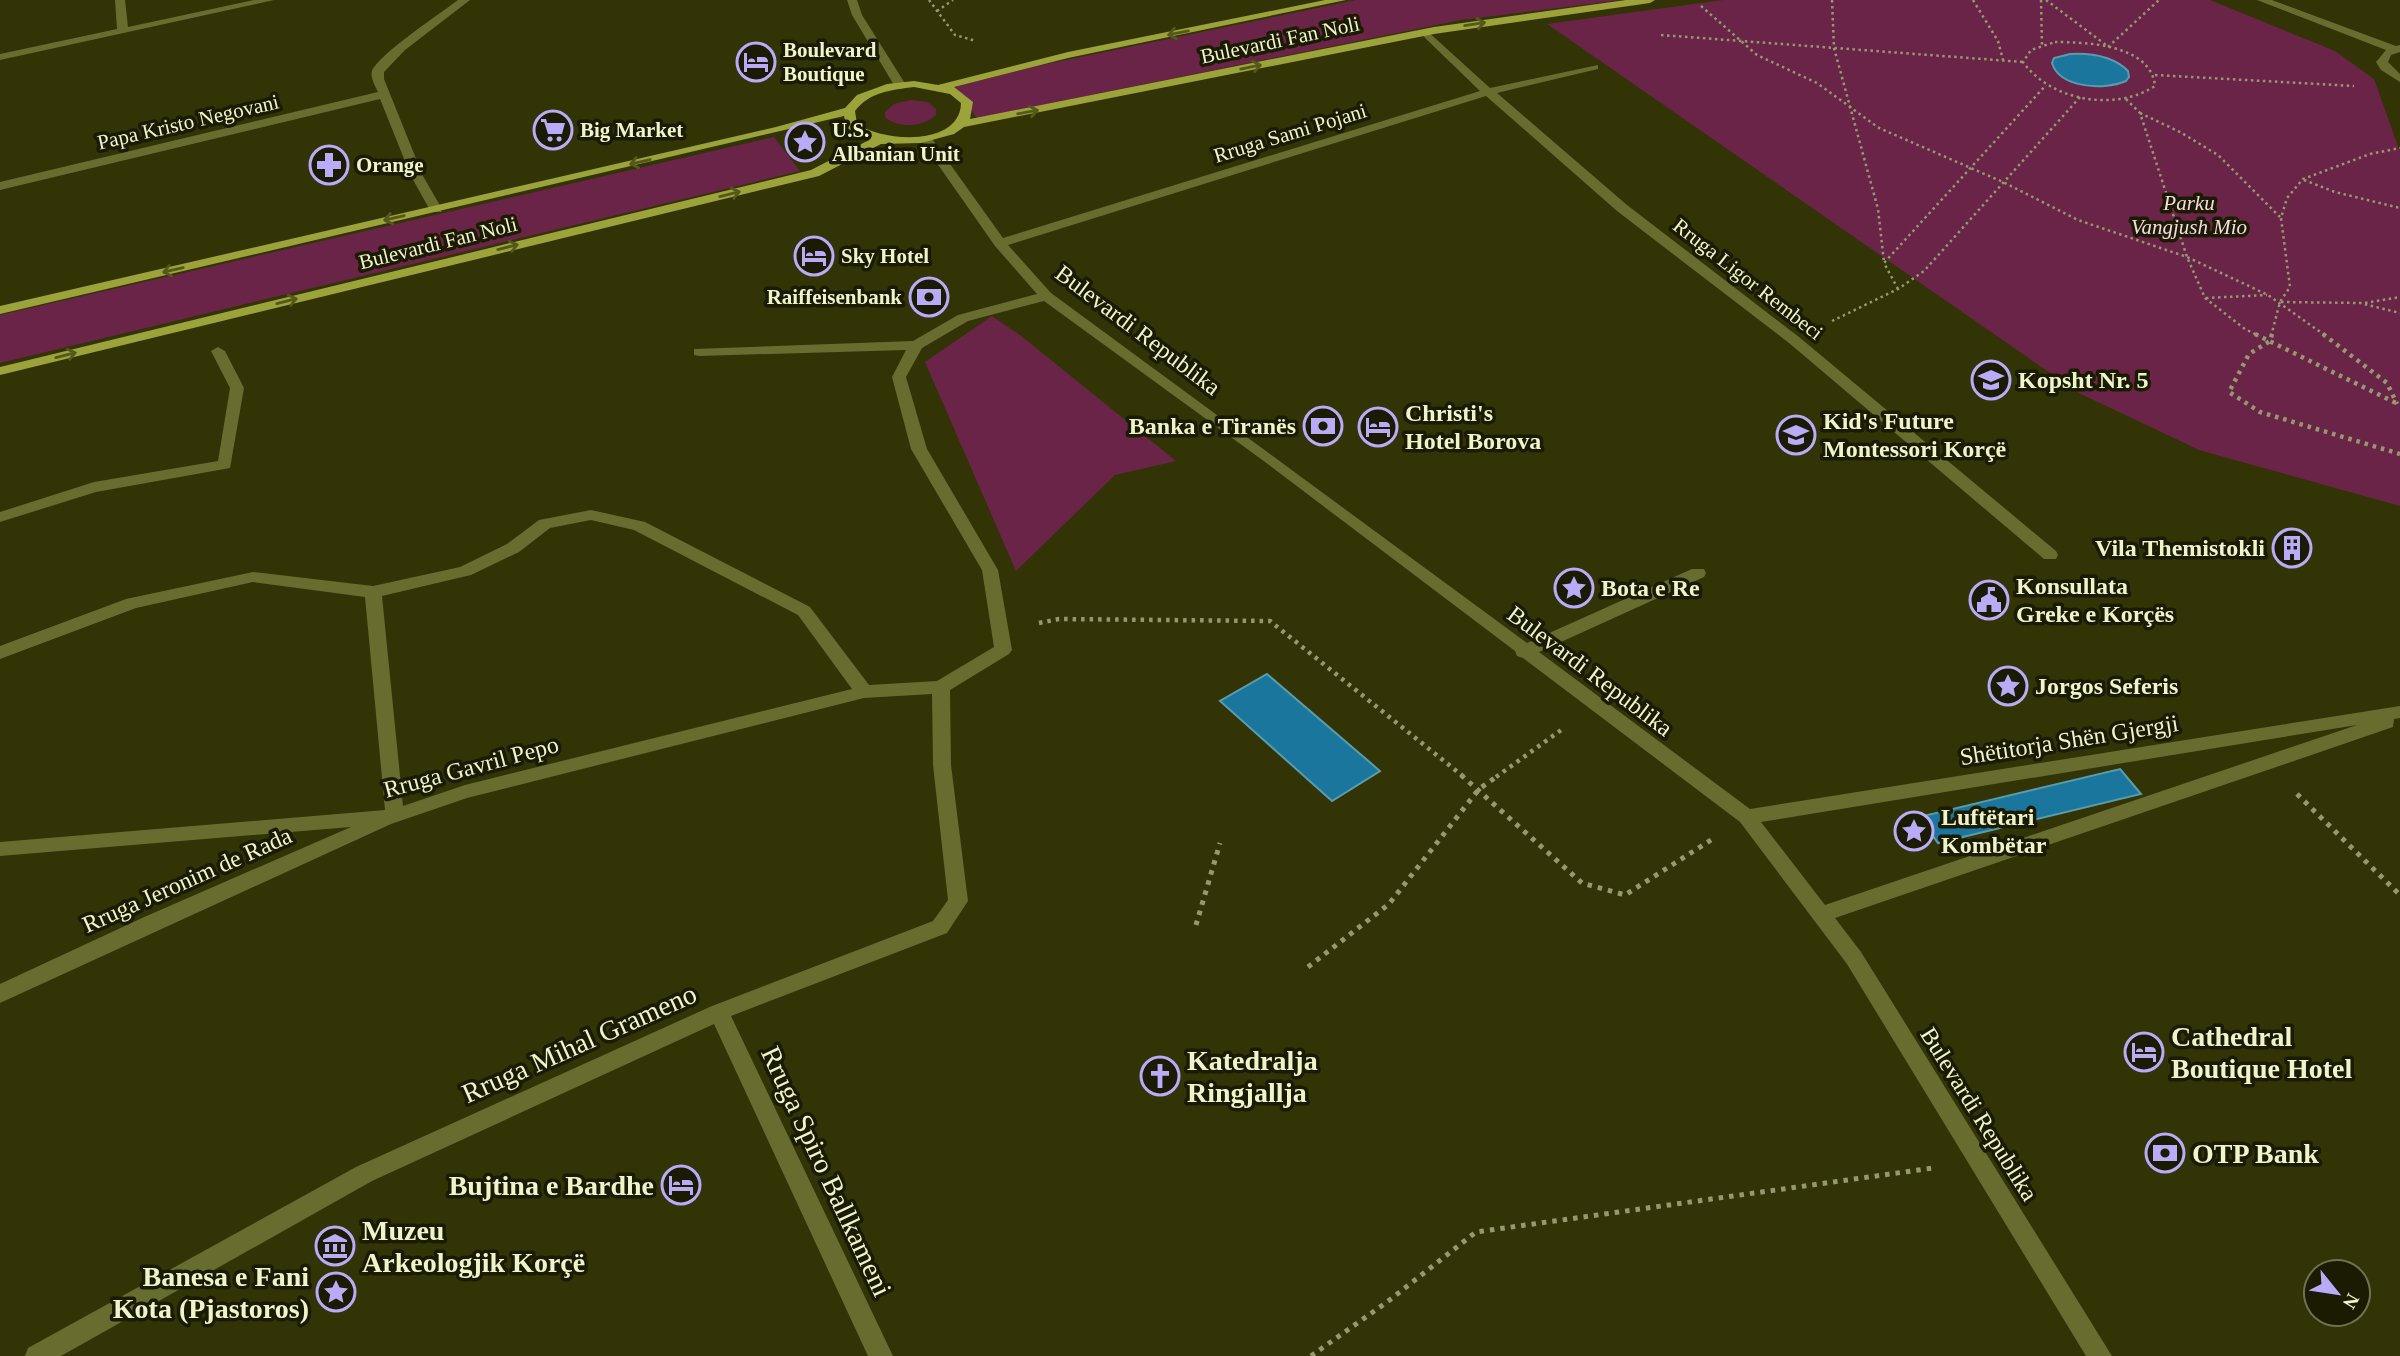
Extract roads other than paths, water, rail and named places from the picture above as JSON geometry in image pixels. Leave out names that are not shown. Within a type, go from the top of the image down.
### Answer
[{"type":"main road","name":"Bulevardi Fan Noli","points":[[0,310],[778,130],[849,111],[862,97],[900,85],[942,87],[1068,55],[1341,0]]},
{"type":"main road","name":"Bulevardi Fan Noli","points":[[926,139],[961,124],[1105,98],[1425,32],[1650,0]]},
{"type":"main road","points":[[942,87],[954,91],[967,103],[969,110],[961,124]]},
{"type":"main road","points":[[849,111],[851,125],[858,131],[880,139],[926,139]]},
{"type":"main road","name":"Bulevardi Fan Noli","points":[[0,371],[814,173],[880,139]]},
{"type":"street","points":[[120,0],[123,32]]},
{"type":"street","points":[[0,57],[269,0]]},
{"type":"street","points":[[436,209],[417,176],[378,79],[378,71],[384,63],[465,0]]},
{"type":"street","points":[[852,0],[857,15],[900,85]]},
{"type":"street","points":[[2262,0],[2397,49]]},
{"type":"street","name":"Rruga Ligor Rembeci","points":[[1425,32],[1488,92],[1622,208],[1794,340],[2050,555]]},
{"type":"street","points":[[2397,49],[2387,52],[2382,62],[2385,68],[2400,79]]},
{"type":"street","name":"Rruga Sami Pojani","points":[[1000,243],[1488,92],[1594,67]]},
{"type":"street","name":"Papa Kristo Negovani","points":[[0,186],[385,94]]},
{"type":"street","name":"Bulevardi Republika","points":[[926,139],[1000,243],[1046,296],[1275,463],[1746,817],[1854,958],[2100,1356]]},
{"type":"street","points":[[699,352],[916,345],[963,318],[1046,296]]},
{"type":"street","points":[[916,345],[899,377],[919,449],[990,570],[1003,650],[941,687]]},
{"type":"street","points":[[0,517],[94,487],[225,466],[237,388],[218,351]]},
{"type":"street","points":[[0,653],[132,603],[253,577],[373,592],[465,571],[513,548],[545,524],[591,515],[639,526],[804,611],[864,692]]},
{"type":"street","points":[[1523,652],[1698,573]]},
{"type":"street","points":[[373,592],[396,816]]},
{"type":"street","name":"Rruga Gavril Pepo","points":[[0,849],[396,816],[465,792],[864,692],[941,687]]},
{"type":"street","name":"Rruga Mihal Grameno","points":[[37,1356],[364,1174],[719,1012],[940,928],[958,901],[942,765],[941,687]]},
{"type":"street","name":"Shëtitorja Shën Gjergji","points":[[1746,817],[2400,712]]},
{"type":"street","points":[[1821,915],[2400,718]]},
{"type":"street","name":"Rruga Jeronim de Rada","points":[[0,994],[149,924],[396,816]]},
{"type":"street","name":"Rruga Spiro Ballkameni","points":[[719,1012],[881,1356]]},
{"type":"water","points":[[2070,54],[2109,59],[2128,71],[2129,77],[2126,81],[2107,86],[2074,82],[2057,72],[2052,63],[2054,58]]},
{"type":"water","points":[[1267,674],[1380,771],[1332,801],[1220,701]]},
{"type":"water","points":[[2120,769],[2141,794],[1938,843],[1919,817]]},
{"type":"place","name":"Boulevard Boutique","points":[[756,62]]},
{"type":"place","name":"Big Market","points":[[553,130]]},
{"type":"place","name":"U.S. Albanian Unit","points":[[805,142]]},
{"type":"place","name":"Orange","points":[[329,165]]},
{"type":"place","name":"Sky Hotel","points":[[814,256]]},
{"type":"place","name":"Raiffeisenbank","points":[[929,297]]},
{"type":"place","name":"Kopsht Nr. 5","points":[[1991,380]]},
{"type":"place","name":"Banka e Tiranës","points":[[1323,426]]},
{"type":"place","name":"Christi's Hotel Borova","points":[[1378,427]]},
{"type":"place","name":"Kid's Future Montessori Korçë","points":[[1796,435]]},
{"type":"place","name":"Vila Themistokli","points":[[2292,548]]},
{"type":"place","name":"Bota e Re","points":[[1574,588]]},
{"type":"place","name":"Konsullata Greke e Korçës","points":[[1989,600]]},
{"type":"place","name":"Jorgos Seferis","points":[[2008,686]]},
{"type":"place","name":"Luftëtari Kombëtar","points":[[1914,831]]},
{"type":"place","name":"Cathedral Boutique Hotel","points":[[2144,1052]]},
{"type":"place","name":"Katedralja Ringjallja","points":[[1160,1076]]},
{"type":"place","name":"OTP Bank","points":[[2165,1153]]},
{"type":"place","name":"Bujtina e Bardhe","points":[[681,1185]]},
{"type":"place","name":"Muzeu Arkeologjik Korçë","points":[[335,1246]]},
{"type":"place","name":"Banesa e Fani Kota (Pjastoros)","points":[[336,1292]]},
{"type":"park label","name":"Parku Vangjush Mio","points":[[2189,215]]}]
